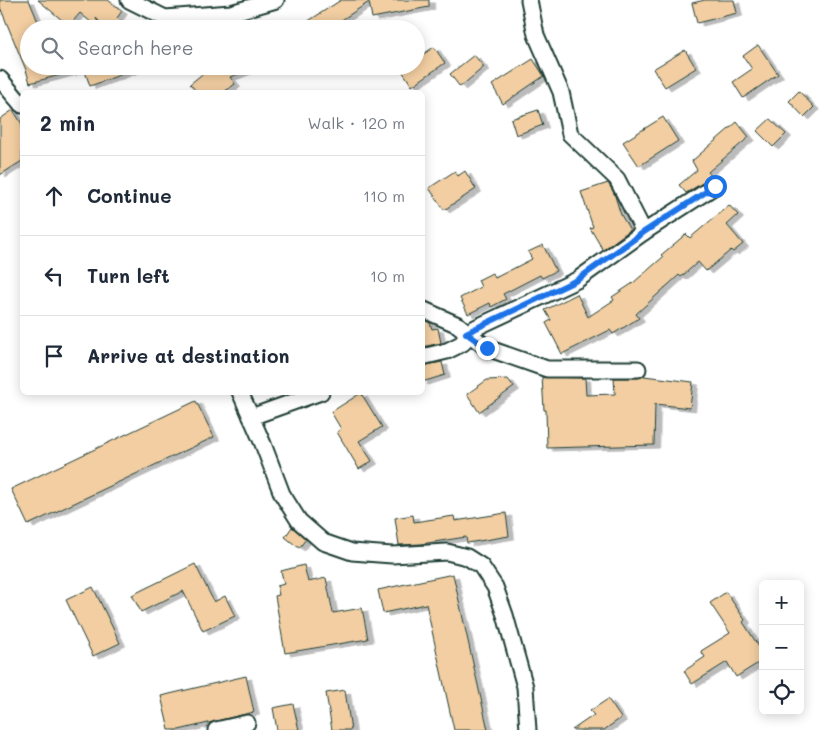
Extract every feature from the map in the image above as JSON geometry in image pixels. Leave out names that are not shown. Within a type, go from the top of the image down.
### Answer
[{"type":"street","points":[[129,0],[165,18],[231,13],[276,0]]},
{"type":"street","points":[[529,0],[536,35],[561,92],[570,134],[617,179],[644,232]]},
{"type":"street","points":[[0,79],[20,103]]},
{"type":"street","points":[[425,356],[447,351],[463,343],[466,333],[577,280],[644,232],[715,186]]},
{"type":"street","points":[[425,311],[458,325],[487,348],[547,368],[638,369]]},
{"type":"street","points":[[241,395],[282,494],[299,521],[323,542],[352,552],[392,554],[446,552],[467,557],[481,566],[494,587],[505,615],[525,686],[528,730]]},
{"type":"street","points":[[251,417],[313,395]]},
{"type":"street","points":[[216,730],[247,723]]},
{"type":"building","points":[[0,0],[29,0],[37,20],[20,20],[20,55],[0,7]]},
{"type":"building","points":[[38,0],[108,0],[122,11],[117,18],[119,20],[98,20],[96,18],[97,20],[88,20],[80,13],[74,20],[62,20]]},
{"type":"building","points":[[341,0],[429,0],[429,7],[372,18],[369,2],[342,20],[310,20]]},
{"type":"building","points":[[705,0],[734,0],[737,13],[697,23],[692,3]]},
{"type":"building","points":[[758,45],[778,74],[743,98],[733,82],[752,69],[743,56]]},
{"type":"building","points":[[434,47],[445,63],[412,86],[405,75],[425,75],[425,53]]},
{"type":"building","points":[[685,50],[696,68],[665,87],[653,69]]},
{"type":"building","points":[[474,55],[484,67],[460,87],[450,74]]},
{"type":"building","points":[[533,59],[544,76],[503,104],[492,85]]},
{"type":"building","points":[[28,75],[60,75],[30,83]]},
{"type":"building","points":[[86,75],[120,75],[90,86]]},
{"type":"building","points":[[201,75],[235,75],[230,77],[235,84],[227,90],[195,90],[190,84]]},
{"type":"building","points":[[799,91],[814,107],[804,117],[789,101]]},
{"type":"building","points":[[13,110],[20,121],[20,162],[0,175],[0,119]]},
{"type":"building","points":[[538,110],[543,125],[516,135],[511,119]]},
{"type":"building","points":[[663,117],[678,141],[639,166],[623,142]]},
{"type":"building","points":[[770,119],[786,134],[773,147],[757,131]]},
{"type":"building","points":[[737,122],[749,137],[708,172],[712,177],[686,193],[679,185],[697,170],[692,161]]},
{"type":"building","points":[[455,171],[458,176],[465,171],[476,189],[444,210],[429,188]]},
{"type":"building","points":[[608,183],[614,193],[621,215],[630,230],[603,250],[590,228],[593,227],[581,192]]},
{"type":"building","points":[[729,205],[738,215],[727,225],[743,244],[733,252],[731,250],[706,271],[698,262],[681,277],[679,275],[636,314],[639,318],[613,334],[610,330],[562,354],[546,323],[551,320],[545,310],[577,294],[588,317],[614,300],[612,297],[633,283],[663,257],[661,255],[686,234],[690,238]]},
{"type":"building","points":[[543,245],[556,271],[542,278],[540,275],[503,294],[506,299],[491,307],[490,303],[468,314],[460,298],[481,287],[478,280],[492,273],[495,278],[532,259],[528,252]]},
{"type":"building","points":[[425,320],[430,323],[432,329],[438,328],[441,343],[425,346]]},
{"type":"building","points":[[442,362],[445,375],[425,381],[425,365]]},
{"type":"building","points":[[644,376],[693,382],[690,408],[655,404],[654,445],[547,448],[546,410],[544,410],[542,377],[585,378],[586,395],[615,394],[614,378],[638,378]]},
{"type":"building","points":[[508,379],[514,387],[479,412],[467,394],[487,380]]},
{"type":"building","points":[[358,395],[362,395],[382,427],[359,441],[372,461],[359,469],[337,432],[341,429],[331,412]]},
{"type":"building","points":[[196,401],[214,437],[28,525],[11,489]]},
{"type":"building","points":[[506,513],[509,536],[467,543],[466,537],[421,544],[399,545],[395,518],[413,515],[414,522],[454,516],[455,521]]},
{"type":"building","points":[[292,527],[306,539],[299,548],[285,537]]},
{"type":"building","points":[[195,564],[214,602],[225,596],[235,616],[203,631],[183,591],[141,612],[132,595]]},
{"type":"building","points":[[304,565],[308,582],[326,578],[333,613],[362,608],[368,639],[285,653],[275,596],[279,595],[277,586],[284,584],[281,571]]},
{"type":"building","points":[[453,574],[488,730],[454,730],[426,604],[383,613],[378,590]]},
{"type":"building","points":[[93,587],[120,643],[93,656],[66,600]]},
{"type":"building","points":[[726,592],[745,620],[743,622],[759,647],[759,663],[736,677],[727,662],[692,684],[684,671],[705,657],[701,651],[730,633],[710,603]]},
{"type":"building","points":[[246,676],[254,712],[179,730],[169,730],[161,696]]},
{"type":"building","points":[[345,690],[351,730],[332,730],[326,693]]},
{"type":"building","points":[[608,699],[621,718],[604,730],[572,730],[594,715],[590,711]]},
{"type":"building","points":[[293,704],[299,730],[277,730],[273,708]]},
{"type":"route","points":[[487,348],[466,333],[577,280],[644,232],[715,186]]}]
